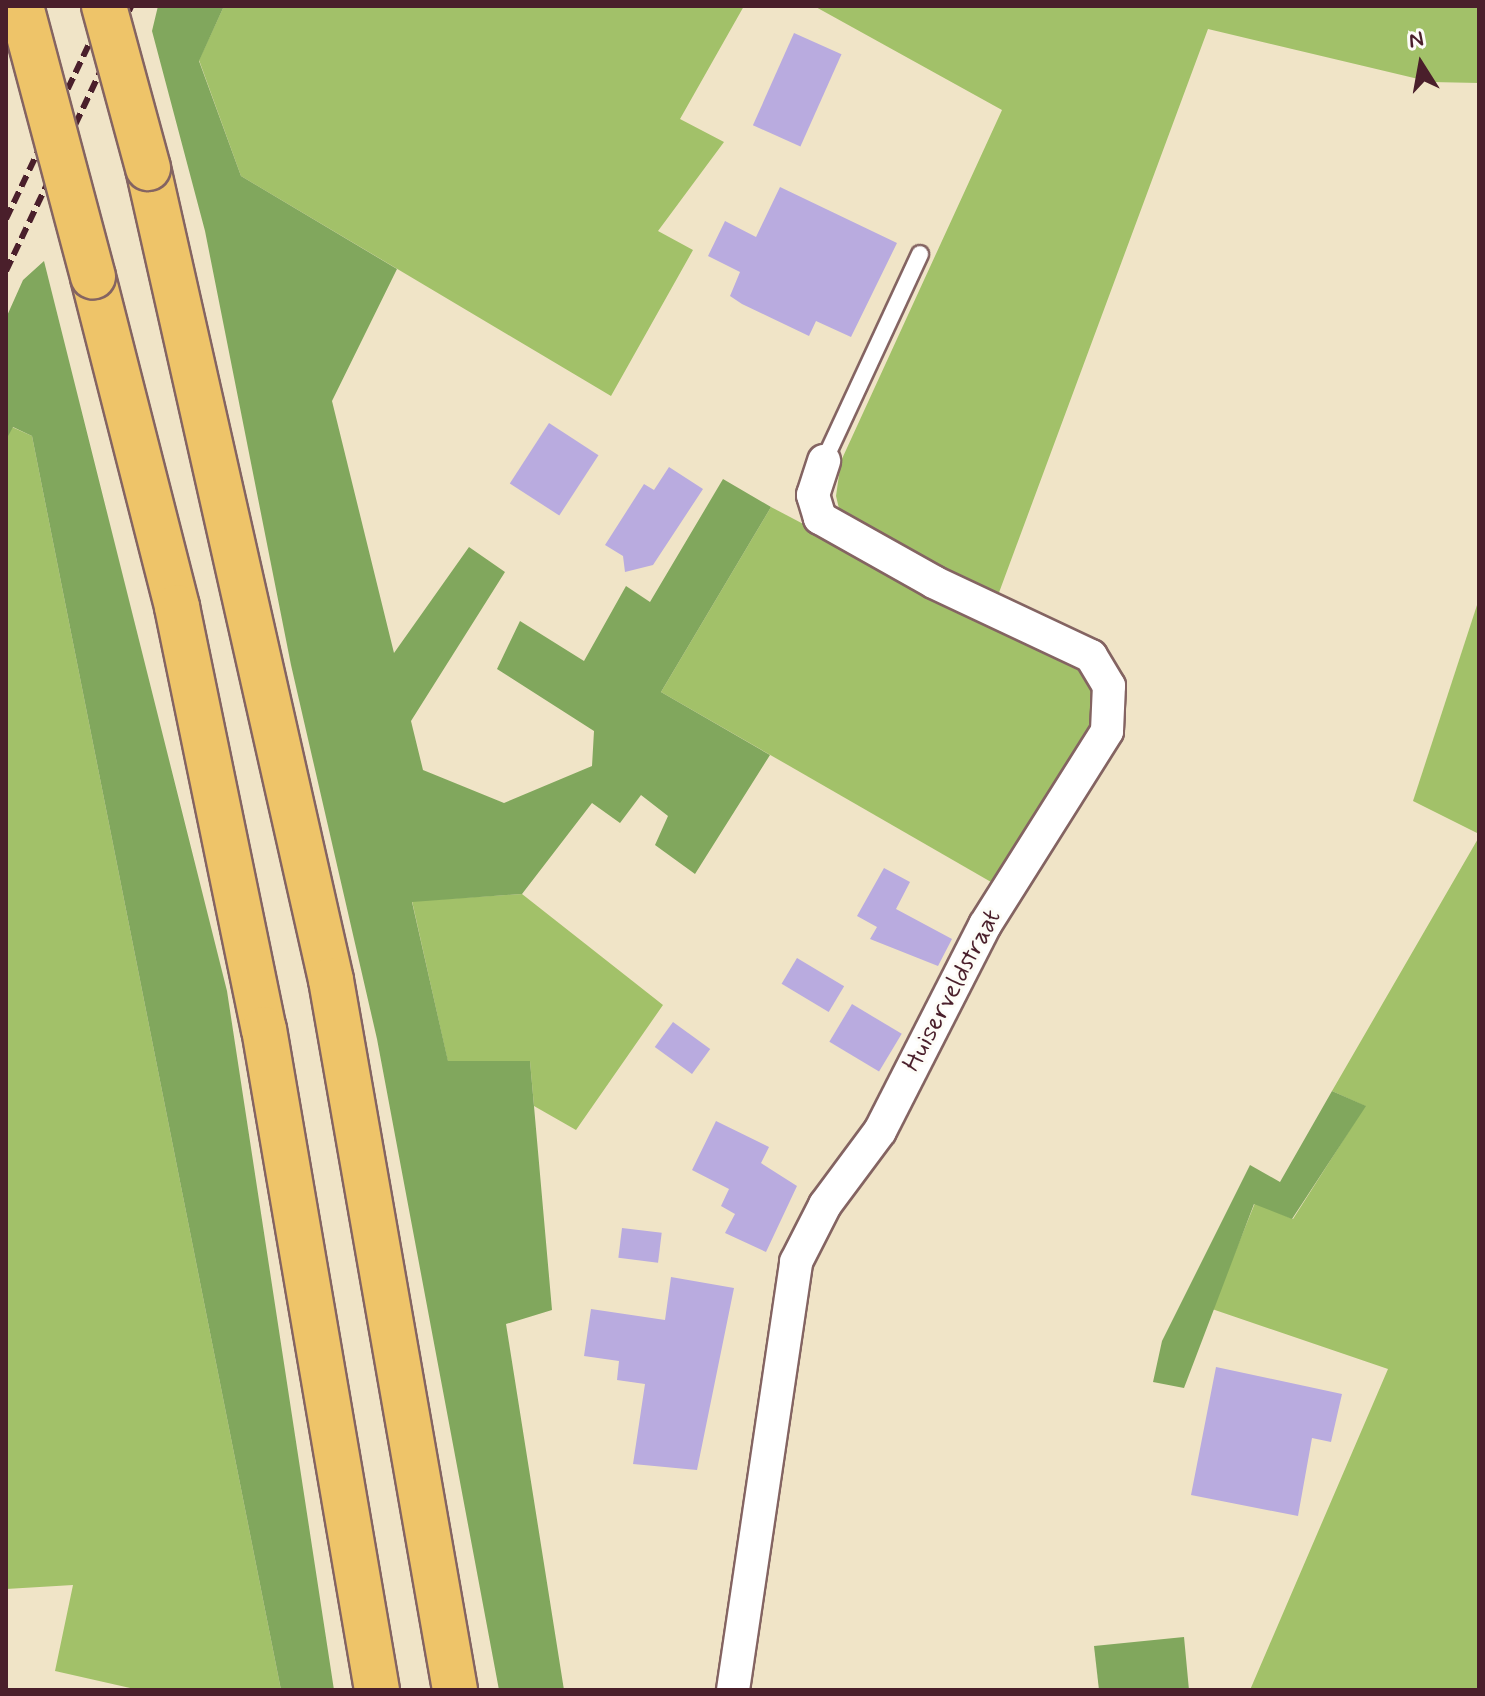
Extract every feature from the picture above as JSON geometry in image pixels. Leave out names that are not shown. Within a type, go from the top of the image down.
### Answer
[{"type":"highway","points":[[21,6],[177,607],[264,1029],[377,1690]]},
{"type":"highway","points":[[104,6],[148,168],[331,980],[455,1690]]},
{"type":"street","name":"Huiserveldstraat","points":[[733,1690],[796,1262],[825,1205],[880,1131],[985,925],[1107,731],[1109,686],[1091,656],[934,582],[820,518],[813,495],[824,461]]},
{"type":"lane","points":[[824,461],[920,254]]},
{"type":"green space","points":[[158,6],[224,6],[199,61],[241,176],[397,269],[332,401],[394,653],[469,547],[505,572],[411,721],[423,770],[504,803],[592,766],[594,731],[497,669],[520,621],[584,661],[626,586],[650,602],[723,479],[771,507],[661,692],[770,755],[695,874],[655,845],[668,816],[641,795],[620,823],[592,803],[522,894],[412,902],[448,1061],[530,1061],[552,1310],[506,1324],[564,1690],[499,1690],[377,1039],[291,665],[205,231],[152,31]]},
{"type":"green space","points":[[224,6],[744,6],[680,119],[724,142],[658,231],[693,250],[611,396],[241,176],[199,60]]},
{"type":"green space","points":[[814,6],[1479,6],[1479,83],[1431,82],[1208,29],[997,598],[841,517],[836,496],[841,461],[1002,110]]},
{"type":"green space","points":[[44,261],[227,991],[334,1690],[281,1690],[32,436],[13,427],[6,440],[6,318],[23,280]]},
{"type":"green space","points":[[12,427],[32,436],[281,1690],[139,1690],[55,1671],[73,1585],[6,1589],[6,440]]},
{"type":"green space","points":[[771,507],[1091,675],[1099,717],[998,886],[661,692]]},
{"type":"green space","points":[[1479,599],[1479,834],[1413,801]]},
{"type":"green space","points":[[1479,837],[1479,1690],[1250,1690],[1388,1369],[1212,1309],[1255,1203],[1293,1219],[1365,1106],[1332,1091]]},
{"type":"green space","points":[[522,894],[663,1005],[576,1130],[534,1106],[530,1061],[448,1062],[412,901]]},
{"type":"green space","points":[[1332,1091],[1366,1106],[1292,1219],[1254,1204],[1184,1388],[1153,1382],[1162,1341],[1250,1165],[1280,1182]]},
{"type":"green space","points":[[1184,1637],[1189,1690],[1099,1690],[1094,1646]]},
{"type":"building","points":[[794,33],[842,54],[800,146],[753,125]]},
{"type":"building","points":[[780,187],[897,243],[851,337],[816,321],[809,336],[742,304],[730,296],[740,272],[708,256],[725,221],[756,237]]},
{"type":"building","points":[[549,423],[598,455],[559,516],[510,483]]},
{"type":"building","points":[[669,467],[703,489],[653,565],[625,572],[623,556],[605,545],[644,484],[654,490]]},
{"type":"building","points":[[884,868],[910,882],[896,909],[952,939],[938,966],[870,939],[877,927],[857,916]]},
{"type":"building","points":[[797,958],[844,986],[829,1012],[782,984]]},
{"type":"building","points":[[852,1004],[902,1034],[879,1072],[829,1042]]},
{"type":"building","points":[[673,1022],[710,1049],[692,1074],[655,1047]]},
{"type":"building","points":[[716,1121],[769,1147],[761,1163],[797,1186],[766,1252],[725,1233],[735,1214],[721,1206],[729,1189],[692,1170]]},
{"type":"building","points":[[622,1228],[662,1233],[658,1263],[618,1258]]},
{"type":"building","points":[[671,1277],[734,1288],[697,1470],[633,1464],[645,1384],[617,1380],[619,1361],[584,1356],[591,1309],[665,1320]]},
{"type":"building","points":[[1216,1367],[1342,1394],[1331,1442],[1312,1438],[1298,1516],[1191,1495]]},
{"type":"railway","points":[[6,219],[107,6]]},
{"type":"railway","points":[[6,271],[131,6]]}]
